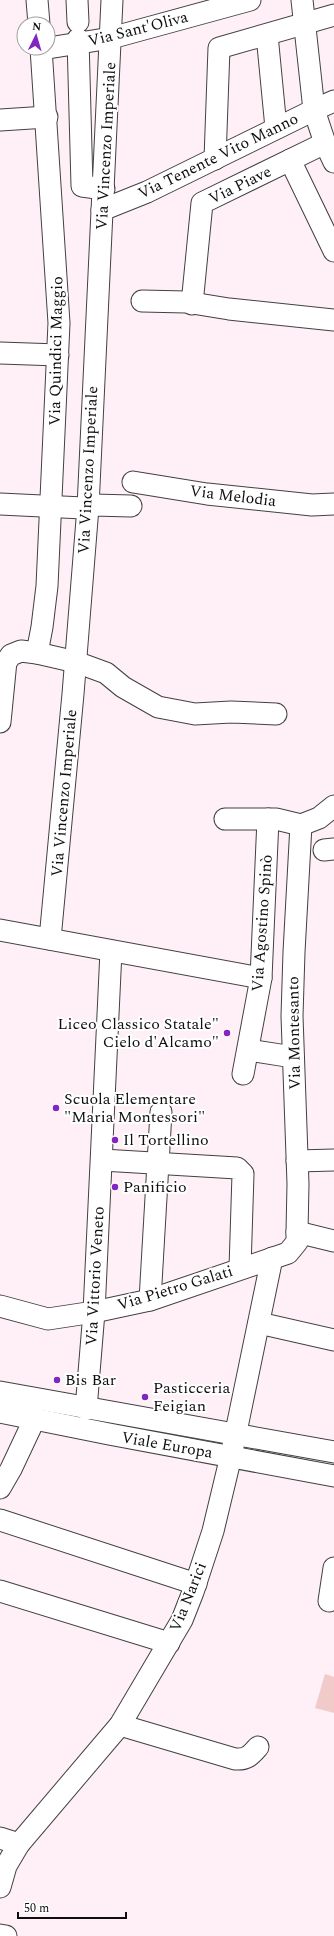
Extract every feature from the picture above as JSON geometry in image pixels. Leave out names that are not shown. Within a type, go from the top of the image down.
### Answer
[{"type":"street","points":[[37,0],[38,16]]},
{"type":"street","points":[[77,0],[82,186],[104,189]]},
{"type":"street","name":"Via Vincenzo Imperiale","points":[[50,939],[76,662],[88,507],[112,0]]},
{"type":"street","name":"Via Sant'Oliva","points":[[56,43],[78,35],[111,38],[250,0]]},
{"type":"street","points":[[302,0],[314,110],[325,143],[334,162]]},
{"type":"street","points":[[241,185],[220,157],[219,48],[334,15]]},
{"type":"street","points":[[267,35],[276,128]]},
{"type":"street","name":"Via Quindici Maggio","points":[[37,653],[47,586],[52,507],[59,323],[44,56]]},
{"type":"street","name":"Via Tenente Vito Manno","points":[[102,210],[147,192],[276,128],[334,102]]},
{"type":"street","points":[[0,120],[47,117]]},
{"type":"street","name":"Via Piave","points":[[192,304],[202,203],[325,143]]},
{"type":"street","points":[[290,160],[334,251]]},
{"type":"street","points":[[142,301],[186,302],[192,304],[334,320]]},
{"type":"street","points":[[0,353],[58,355]]},
{"type":"street","name":"Via Melodia","points":[[132,482],[207,494],[312,505],[334,504]]},
{"type":"street","points":[[0,504],[83,508],[93,505],[131,506]]},
{"type":"street","points":[[0,722],[3,666],[11,655],[21,650],[76,662],[106,673],[123,687],[158,707],[195,714],[231,712],[276,714]]},
{"type":"street","points":[[225,819],[268,819],[301,825],[319,818],[334,806]]},
{"type":"street","name":"Via Agostino Spinò","points":[[243,1074],[261,978],[268,819]]},
{"type":"street","name":"Via Montesanto","points":[[297,1237],[297,1160],[293,1057],[294,952],[301,825]]},
{"type":"street","points":[[0,930],[261,978]]},
{"type":"street","name":"Via Vittorio Veneto","points":[[86,1409],[94,1312],[111,951]]},
{"type":"street","points":[[248,1050],[293,1057]]},
{"type":"street","points":[[150,1300],[161,1112]]},
{"type":"street","points":[[102,1160],[237,1168],[243,1174],[240,1268]]},
{"type":"street","points":[[297,1160],[334,1160]]},
{"type":"street","points":[[297,1237],[334,1241]]},
{"type":"street","name":"Via Pietro Galati","points":[[0,1306],[48,1319],[94,1312],[150,1300],[240,1268],[288,1253],[297,1237]]},
{"type":"street","name":"Via Narici","points":[[0,1887],[6,1866],[9,1841],[120,1725],[182,1620],[196,1584],[213,1531],[232,1456],[272,1258]]},
{"type":"street","points":[[259,1323],[334,1340]]},
{"type":"street","name":"Viale Europa","points":[[0,1392],[86,1409],[334,1452]]},
{"type":"street","name":"Viale Europa","points":[[0,1412],[334,1476]]},
{"type":"street","points":[[0,1488],[11,1469],[35,1418]]},
{"type":"street","points":[[0,1520],[196,1584]]},
{"type":"street","points":[[329,1601],[334,1568]]},
{"type":"street","points":[[0,1590],[169,1643]]},
{"type":"street","points":[[120,1725],[235,1759],[243,1760],[250,1756],[258,1747]]},
{"type":"street","points":[[0,1935],[6,1936]]},
{"type":"shaded area","points":[[325,1674],[334,1677],[334,1713],[315,1708]]},
{"type":"place","name":"Liceo Classico Statale\" Cielo d'Alcamo\"","points":[[227,1033]]},
{"type":"place","name":"Scuola Elementare \"Maria Montessori\"","points":[[56,1108]]},
{"type":"place","name":"Il Tortellino","points":[[115,1140]]},
{"type":"place","name":"Panificio","points":[[115,1187]]},
{"type":"place","name":"Bis Bar","points":[[57,1380]]},
{"type":"place","name":"Pasticceria Feigian","points":[[145,1397]]}]
